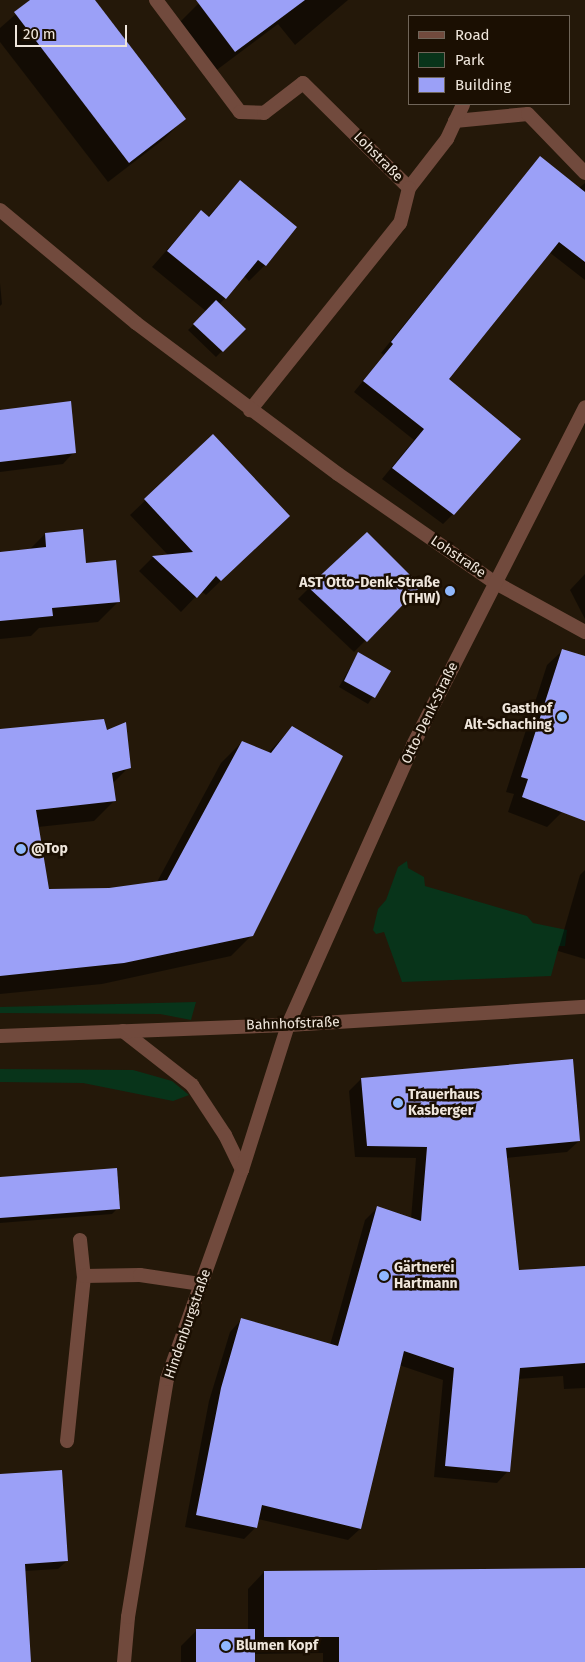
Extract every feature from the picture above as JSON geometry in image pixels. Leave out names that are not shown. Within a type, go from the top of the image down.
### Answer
[{"type":"street","name":"Lohstraße","points":[[156,0],[240,112],[264,114],[303,82],[409,188],[400,223],[250,410]]},
{"type":"street","points":[[409,188],[447,138],[462,105]]},
{"type":"street","points":[[454,121],[528,114],[585,173]]},
{"type":"street","name":"Lohstraße","points":[[0,210],[136,323],[250,410],[381,505],[494,582],[585,632]]},
{"type":"street","name":"Otto-Denk-Straße","points":[[288,1025],[413,745],[494,582],[585,407]]},
{"type":"street","name":"Bahnhofstraße","points":[[0,1036],[288,1025],[585,1007]]},
{"type":"street","name":"Hindenburgstraße","points":[[124,1662],[128,1617],[167,1379],[242,1170],[288,1025]]},
{"type":"street","points":[[123,1031],[192,1085],[225,1135],[242,1170]]},
{"type":"street","points":[[67,1440],[84,1276],[80,1240]]},
{"type":"street","points":[[84,1276],[140,1275],[201,1284]]},
{"type":"green space","points":[[407,861],[408,868],[424,877],[425,886],[527,916],[533,923],[567,930],[565,946],[559,946],[551,976],[402,982],[384,932],[376,934],[373,930],[378,909],[386,900],[398,867]]},
{"type":"green space","points":[[196,1002],[191,1020],[160,1014],[0,1013],[0,1007]]},
{"type":"green space","points":[[0,1069],[133,1070],[172,1081],[189,1095],[173,1101],[83,1083],[0,1082]]},
{"type":"building","points":[[30,0],[95,0],[186,119],[129,163],[14,12]]},
{"type":"building","points":[[196,0],[305,0],[235,52]]},
{"type":"building","points":[[540,156],[585,192],[585,262],[559,242],[449,379],[521,439],[454,515],[392,468],[424,429],[363,381],[393,344],[391,342]]},
{"type":"building","points":[[240,180],[297,227],[266,266],[258,260],[226,299],[167,251],[201,210],[209,217]]},
{"type":"building","points":[[216,300],[246,329],[223,352],[193,324]]},
{"type":"building","points":[[71,401],[76,453],[0,462],[0,410]]},
{"type":"building","points":[[213,434],[290,516],[221,581],[216,576],[197,598],[152,556],[193,552],[144,499]]},
{"type":"building","points":[[83,529],[86,563],[116,560],[120,602],[52,608],[53,616],[0,621],[0,552],[46,547],[45,533]]},
{"type":"building","points":[[367,532],[421,586],[367,642],[308,587]]},
{"type":"building","name":"Gasthof Alt-Schaching","points":[[562,649],[585,656],[585,821],[522,797],[528,779],[521,777]]},
{"type":"building","points":[[358,652],[391,671],[375,698],[344,681]]},
{"type":"building","points":[[104,719],[107,730],[126,722],[131,768],[112,773],[116,801],[36,810],[49,889],[109,888],[167,880],[242,741],[271,753],[292,726],[343,756],[253,936],[124,963],[0,976],[0,729]]},
{"type":"building","points":[[573,1059],[580,1141],[506,1148],[519,1270],[585,1266],[585,1363],[520,1368],[510,1472],[445,1466],[454,1368],[404,1351],[361,1529],[262,1505],[257,1528],[196,1515],[221,1388],[241,1318],[338,1346],[377,1206],[421,1221],[427,1147],[367,1146],[361,1078]]},
{"type":"building","points":[[117,1168],[120,1209],[0,1218],[0,1177]]},
{"type":"building","points":[[62,1470],[68,1561],[25,1564],[31,1662],[0,1662],[0,1474]]},
{"type":"building","points":[[585,1568],[585,1662],[339,1662],[339,1637],[264,1637],[264,1571]]},
{"type":"building","name":"Blumen Kopf","points":[[196,1629],[255,1629],[255,1662],[196,1662]]},
{"type":"place","name":"AST Otto-Denk-Straße (THW)","points":[[450,591]]},
{"type":"place","name":"Gasthof Alt-Schaching","points":[[562,717]]},
{"type":"place","name":"@Top","points":[[21,849]]},
{"type":"place","name":"Trauerhaus Kasberger","points":[[398,1103]]},
{"type":"place","name":"Gärtnerei Hartmann","points":[[384,1276]]},
{"type":"place","name":"Blumen Kopf","points":[[226,1646]]}]
